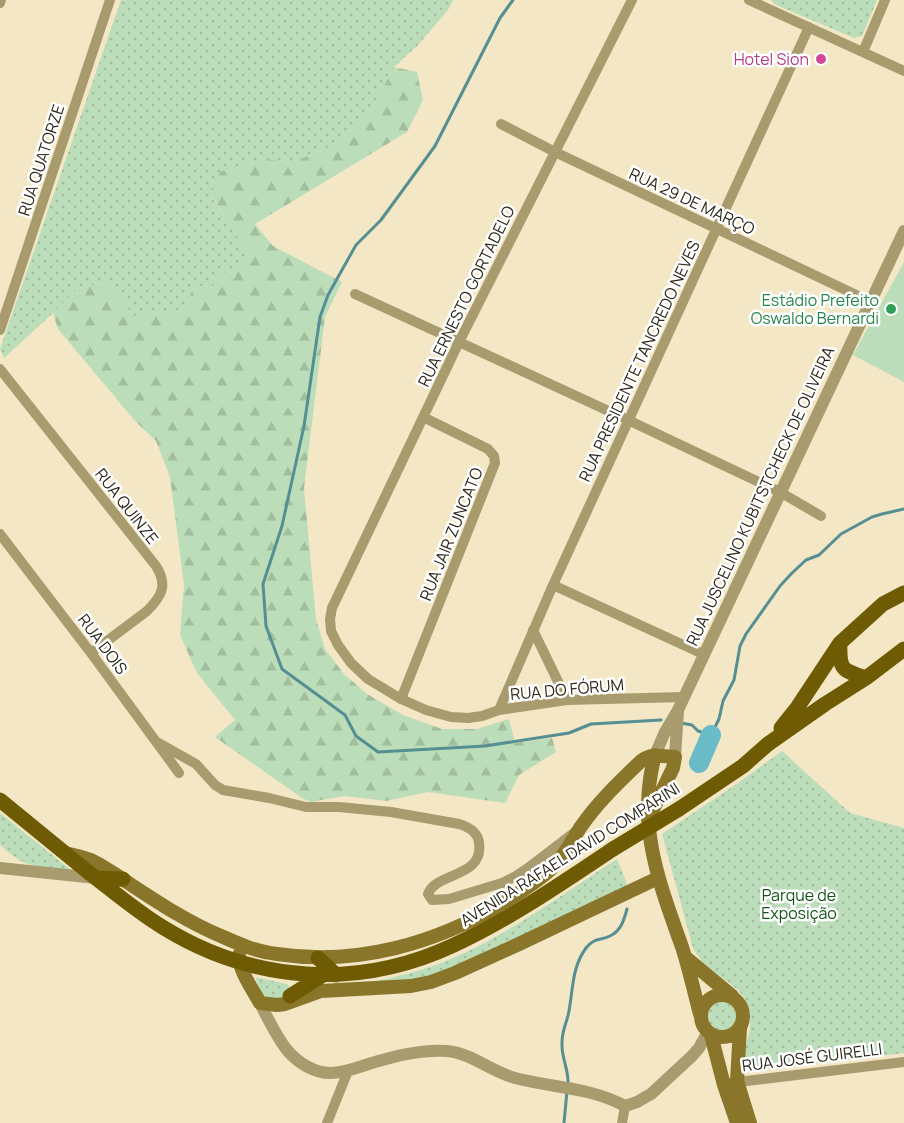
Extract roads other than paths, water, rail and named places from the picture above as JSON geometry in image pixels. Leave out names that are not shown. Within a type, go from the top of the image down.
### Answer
[{"type":"main road","name":"AVENIDA RAFAEL DAVID COMPARINI","points":[[768,744],[797,708],[840,644],[883,604],[904,592]]},
{"type":"main road","points":[[840,644],[839,660],[844,669],[866,678]]},
{"type":"main road","name":"AVENIDA RAFAEL DAVID COMPARINI","points":[[96,878],[164,928],[215,954],[224,962],[241,967],[287,973],[330,975],[375,971],[426,957],[510,915],[679,808],[743,766],[768,744],[866,678],[904,649]]},
{"type":"main road","points":[[655,755],[647,802],[651,849],[658,878],[685,957],[701,1021],[710,1034],[730,1083],[750,1123]]},
{"type":"main road","points":[[64,852],[90,860],[203,929],[242,945],[276,954],[318,958],[337,957],[406,946],[468,922],[513,897],[551,869],[609,792],[645,757],[655,755],[675,757],[673,768],[648,820]]},
{"type":"main road","points":[[651,774],[668,778]]},
{"type":"main road","points":[[0,800],[96,878],[123,879]]},
{"type":"main road","points":[[288,1000],[321,990],[411,986],[431,982],[454,974],[658,878]]},
{"type":"main road","points":[[242,945],[239,952],[241,967],[260,1003],[277,1005],[330,975],[318,958]]},
{"type":"main road","points":[[276,954],[293,987],[288,1000]]},
{"type":"main road","points":[[685,957],[735,999],[744,1015],[730,1083],[737,1123]]},
{"type":"main road","points":[[700,1014],[705,1002],[716,995],[723,994],[735,999]]},
{"type":"main road","points":[[710,1034],[718,1037],[730,1036],[740,1028]]},
{"type":"street","name":"RUA QUATORZE","points":[[0,330],[110,0]]},
{"type":"street","name":"RUA ERNESTO GORTADELO","points":[[332,608],[459,342],[632,0]]},
{"type":"street","points":[[863,52],[885,0]]},
{"type":"street","points":[[756,2],[904,71]]},
{"type":"street","name":"RUA PRESIDENTE TANCREDO NEVES","points":[[499,710],[553,585],[809,27]]},
{"type":"street","name":"RUA 29 DE MARÇO","points":[[501,124],[555,152],[871,302]]},
{"type":"street","name":"RUA JUSCELINO KUBITSTCHECK DE OLIVEIRA","points":[[655,755],[904,231]]},
{"type":"street","points":[[355,294],[780,492],[821,516]]},
{"type":"street","name":"RUA QUINZE","points":[[0,369],[162,575],[161,593],[155,603],[91,653]]},
{"type":"street","name":"RUA JAIR ZUNCATO","points":[[401,699],[495,463],[495,456],[488,449],[423,417]]},
{"type":"street","name":"RUA DOIS","points":[[0,534],[91,653],[179,774]]},
{"type":"street","points":[[553,585],[703,654]]},
{"type":"street","name":"RUA DO FÓRUM","points":[[332,608],[331,631],[338,645],[351,663],[368,679],[401,699],[426,710],[451,717],[482,716],[499,710],[567,700],[683,697]]},
{"type":"street","points":[[533,630],[567,700]]},
{"type":"street","name":"RUA JUSCELINO KUBITSTCHECK DE OLIVEIRA","points":[[675,757],[678,710]]},
{"type":"street","points":[[157,742],[196,764],[218,789],[306,807],[339,807],[391,812],[468,827],[474,832],[480,845],[479,853],[470,867],[431,888],[428,894],[432,900],[449,899],[502,883],[522,872],[580,828]]},
{"type":"street","points":[[2,866],[96,878]]},
{"type":"street","points":[[272,1027],[288,1000]]},
{"type":"street","points":[[260,1003],[288,1051],[310,1068],[331,1073],[348,1071],[376,1061],[407,1054],[444,1051],[464,1055],[499,1073],[528,1081],[592,1092],[626,1106],[651,1094],[692,1056],[710,1034]]},
{"type":"street","name":"RUA JOSÉ GUIRELLI","points":[[730,1083],[904,1062]]},
{"type":"street","points":[[327,1123],[348,1071]]},
{"type":"street","points":[[622,1123],[626,1106]]},
{"type":"waterway","points":[[513,0],[500,18],[435,146],[381,220],[356,245],[328,295],[320,317],[304,426],[282,526],[263,584],[266,626],[282,669],[345,715],[356,736],[378,752],[485,746],[569,733],[591,724],[661,720]]},
{"type":"waterway","points":[[681,723],[692,725],[698,731],[711,735],[719,719],[723,701],[734,680],[740,646],[780,586],[792,573],[806,560],[819,555],[841,534],[872,517],[904,509]]},
{"type":"waterway","points":[[699,763],[711,735]]},
{"type":"waterway","points":[[568,1084],[562,1038],[578,963],[589,945],[617,931],[627,909]]},
{"type":"waterway","points":[[564,1123],[567,1091]]},
{"type":"place","name":"Hotel Sion","points":[[821,59]]},
{"type":"place","name":"Estádio Prefeito Oswaldo Bernardi","points":[[891,309]]},
{"type":"park label","name":"Parque de Exposição","points":[[799,904]]}]
